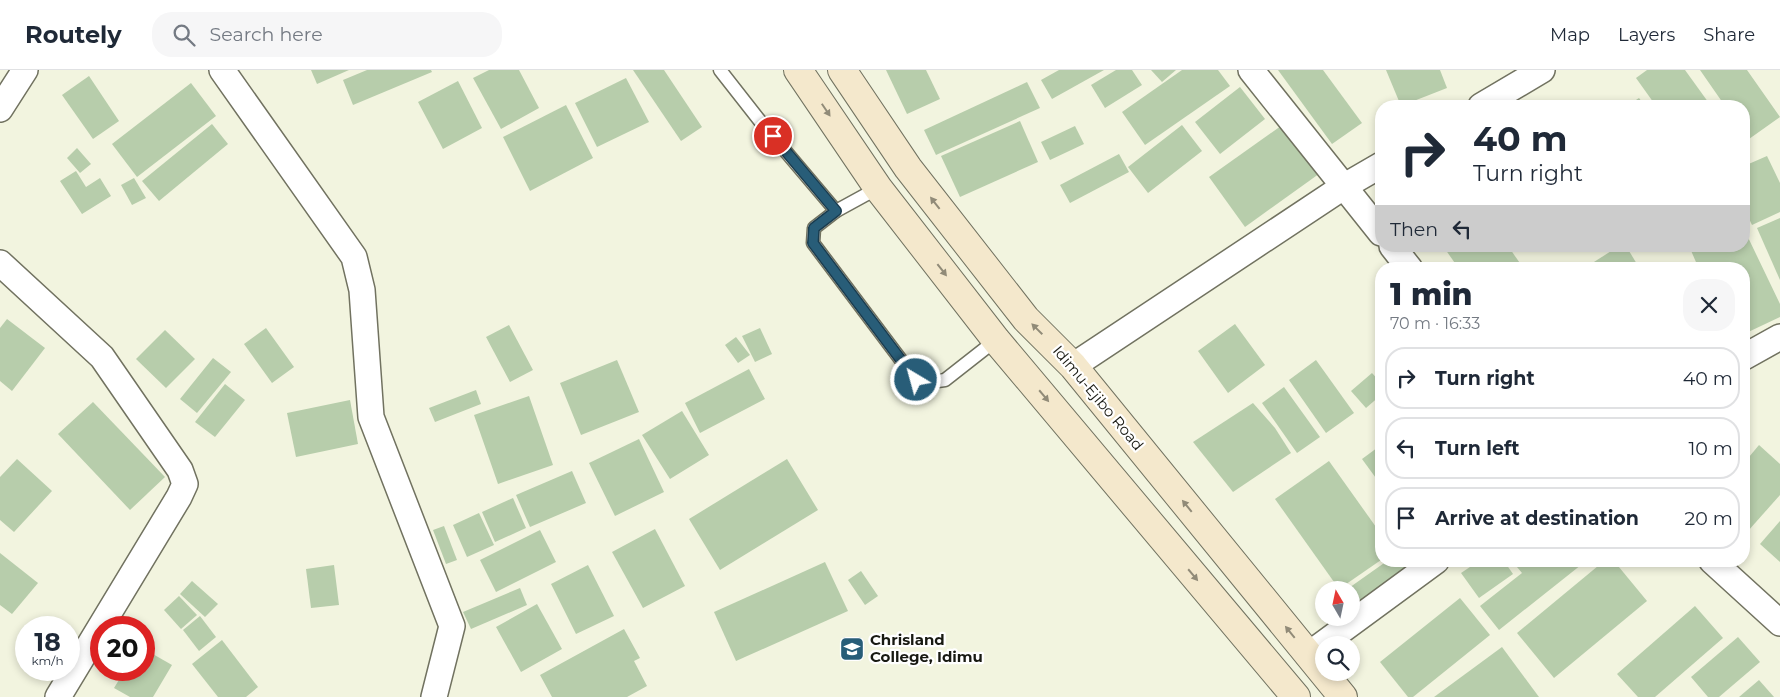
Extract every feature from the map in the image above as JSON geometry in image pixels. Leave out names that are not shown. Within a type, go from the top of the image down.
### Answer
[{"type":"main road","points":[[798,70],[878,188],[996,340],[1296,697]]},
{"type":"main road","name":"Idimu-Ejibo Road","points":[[842,70],[908,168],[996,281],[1026,318],[1074,366],[1343,697]]},
{"type":"street","points":[[0,109],[25,70]]},
{"type":"street","points":[[222,70],[354,257],[362,290],[371,416],[452,626],[434,697]]},
{"type":"street","points":[[1251,70],[1375,226]]},
{"type":"street","points":[[1491,100],[1542,70]]},
{"type":"street","points":[[1074,366],[1375,168]]},
{"type":"street","points":[[1397,252],[1405,262]]},
{"type":"street","points":[[0,263],[102,358],[180,470],[185,484],[180,497],[58,697]]},
{"type":"street","points":[[1750,354],[1780,337]]},
{"type":"street","points":[[1308,655],[1428,567]]},
{"type":"street","points":[[1719,567],[1780,623]]},
{"type":"lane","points":[[720,70],[760,121],[836,211]]},
{"type":"lane","points":[[878,188],[836,211],[814,228],[813,243],[916,380],[930,382],[945,380],[996,340]]},
{"type":"building","points":[[311,70],[349,70],[317,84]]},
{"type":"building","points":[[367,70],[431,70],[432,72],[353,105],[343,80]]},
{"type":"building","points":[[489,70],[519,70],[539,108],[501,129],[473,78]]},
{"type":"building","points":[[633,70],[664,70],[702,127],[681,141]]},
{"type":"building","points":[[886,70],[926,70],[940,99],[907,114]]},
{"type":"building","points":[[1059,70],[1104,70],[1052,99],[1041,80]]},
{"type":"building","points":[[1116,70],[1132,70],[1142,85],[1105,108],[1091,85]]},
{"type":"building","points":[[1151,70],[1176,70],[1162,82]]},
{"type":"building","points":[[1182,70],[1218,70],[1230,86],[1145,145],[1122,112]]},
{"type":"building","points":[[1278,70],[1323,70],[1362,123],[1332,144]]},
{"type":"building","points":[[1386,70],[1440,70],[1447,88],[1416,100],[1398,100]]},
{"type":"building","points":[[1647,70],[1685,70],[1707,100],[1652,100],[1636,78]]},
{"type":"building","points":[[1700,70],[1747,70],[1780,117],[1750,138],[1750,100],[1721,100]]},
{"type":"building","points":[[89,76],[119,121],[93,139],[62,95]]},
{"type":"building","points":[[626,78],[649,122],[597,147],[575,103]]},
{"type":"building","points":[[458,81],[482,128],[443,149],[418,102]]},
{"type":"building","points":[[1027,82],[1040,108],[936,155],[924,130]]},
{"type":"building","points":[[191,83],[216,116],[137,177],[112,144]]},
{"type":"building","points":[[1240,87],[1265,119],[1220,154],[1195,122]]},
{"type":"building","points":[[566,105],[593,158],[530,191],[503,137]]},
{"type":"building","points":[[1020,121],[1038,162],[960,197],[941,156]]},
{"type":"building","points":[[1288,121],[1323,171],[1245,227],[1209,177]]},
{"type":"building","points":[[212,124],[228,144],[159,201],[142,181]]},
{"type":"building","points":[[1182,125],[1202,151],[1148,193],[1128,167]]},
{"type":"building","points":[[1075,126],[1084,144],[1050,160],[1041,142]]},
{"type":"building","points":[[77,148],[91,164],[80,173],[67,158]]},
{"type":"building","points":[[1119,154],[1129,172],[1070,203],[1060,185]]},
{"type":"building","points":[[1767,156],[1780,183],[1780,212],[1752,225],[1750,221],[1750,163]]},
{"type":"building","points":[[76,171],[86,187],[100,178],[111,196],[82,214],[60,181]]},
{"type":"building","points":[[134,178],[146,198],[132,205],[121,185]]},
{"type":"building","points":[[1780,218],[1780,280],[1757,228]]},
{"type":"building","points":[[1750,242],[1780,304],[1780,317],[1750,331],[1750,262],[1696,262],[1692,252],[1750,252]]},
{"type":"building","points":[[1447,252],[1512,252],[1519,262],[1454,262]]},
{"type":"building","points":[[1610,252],[1630,252],[1636,262],[1594,262]]},
{"type":"building","points":[[7,319],[45,348],[12,391],[0,381],[0,328]]},
{"type":"building","points":[[1235,324],[1265,365],[1228,393],[1198,351]]},
{"type":"building","points":[[509,325],[533,370],[510,382],[486,337]]},
{"type":"building","points":[[266,328],[294,367],[272,383],[244,344]]},
{"type":"building","points":[[760,328],[772,354],[755,362],[742,336]]},
{"type":"building","points":[[165,330],[195,359],[166,388],[136,359]]},
{"type":"building","points":[[736,337],[750,355],[738,363],[725,345]]},
{"type":"building","points":[[213,358],[231,372],[197,413],[180,399]]},
{"type":"building","points":[[617,360],[639,412],[581,435],[560,383]]},
{"type":"building","points":[[1316,360],[1354,413],[1326,433],[1289,380]]},
{"type":"building","points":[[749,369],[765,399],[700,433],[685,403]]},
{"type":"building","points":[[1372,373],[1375,376],[1375,400],[1366,408],[1351,391]]},
{"type":"building","points":[[225,384],[245,400],[215,437],[195,422]]},
{"type":"building","points":[[1284,387],[1320,437],[1297,453],[1262,403]]},
{"type":"building","points":[[476,390],[481,404],[435,422],[429,408]]},
{"type":"building","points":[[529,396],[553,465],[498,484],[474,415]]},
{"type":"building","points":[[350,400],[358,444],[296,457],[287,413]]},
{"type":"building","points":[[93,402],[165,477],[130,510],[58,434]]},
{"type":"building","points":[[1253,403],[1275,428],[1291,453],[1233,492],[1193,442]]},
{"type":"building","points":[[682,411],[709,455],[670,479],[642,435]]},
{"type":"building","points":[[639,439],[664,492],[615,516],[589,463]]},
{"type":"building","points":[[1759,445],[1780,464],[1780,495],[1750,529],[1750,456]]},
{"type":"building","points":[[1375,449],[1375,477],[1362,459]]},
{"type":"building","points":[[17,459],[52,491],[14,532],[0,520],[0,477]]},
{"type":"building","points":[[787,459],[818,510],[720,570],[689,519]]},
{"type":"building","points":[[1329,461],[1375,526],[1375,564],[1351,581],[1333,581],[1275,499]]},
{"type":"building","points":[[572,471],[586,503],[530,527],[516,495]]},
{"type":"building","points":[[513,498],[526,528],[495,542],[482,512]]},
{"type":"building","points":[[479,513],[494,545],[467,557],[453,525]]},
{"type":"building","points":[[1780,521],[1780,562],[1760,544]]},
{"type":"building","points":[[444,526],[457,560],[446,564],[433,530]]},
{"type":"building","points":[[655,529],[685,586],[643,608],[612,552]]},
{"type":"building","points":[[540,530],[556,562],[496,592],[480,560]]},
{"type":"building","points":[[0,553],[38,583],[12,614],[0,605]]},
{"type":"building","points":[[825,562],[848,611],[736,661],[714,612]]},
{"type":"building","points":[[334,565],[339,605],[311,608],[306,569]]},
{"type":"building","points":[[588,565],[614,616],[576,634],[551,584]]},
{"type":"building","points":[[1379,567],[1409,567],[1360,601],[1359,581]]},
{"type":"building","points":[[1470,567],[1508,567],[1513,574],[1479,598],[1461,573]]},
{"type":"building","points":[[1517,567],[1578,567],[1499,630],[1480,606],[1522,573]]},
{"type":"building","points":[[1597,567],[1619,567],[1647,601],[1554,678],[1517,633]]},
{"type":"building","points":[[861,571],[878,596],[865,605],[848,580]]},
{"type":"building","points":[[192,581],[218,604],[205,617],[180,594]]},
{"type":"building","points":[[520,588],[527,605],[471,629],[463,612]]},
{"type":"building","points":[[179,596],[197,615],[181,629],[164,610]]},
{"type":"building","points":[[1460,598],[1490,635],[1413,697],[1408,697],[1380,662]]},
{"type":"building","points":[[537,604],[562,649],[521,672],[496,627]]},
{"type":"building","points":[[1695,606],[1723,638],[1655,697],[1638,697],[1617,674]]},
{"type":"building","points":[[200,616],[216,637],[199,651],[183,630]]},
{"type":"building","points":[[624,629],[640,658],[634,661],[647,686],[627,697],[552,697],[540,675]]},
{"type":"building","points":[[1738,637],[1760,662],[1719,697],[1708,697],[1691,677]]},
{"type":"building","points":[[222,640],[258,687],[246,697],[218,697],[192,664]]},
{"type":"building","points":[[1502,647],[1539,697],[1434,697]]},
{"type":"building","points":[[155,655],[172,665],[153,697],[130,697],[114,688],[118,681],[155,681]]},
{"type":"building","points":[[1759,680],[1774,697],[1739,697]]},
{"type":"place","name":"Chrisland College, Idimu","points":[[852,649]]},
{"type":"route","points":[[773,136],[836,211],[814,228],[813,243],[916,380]]}]
